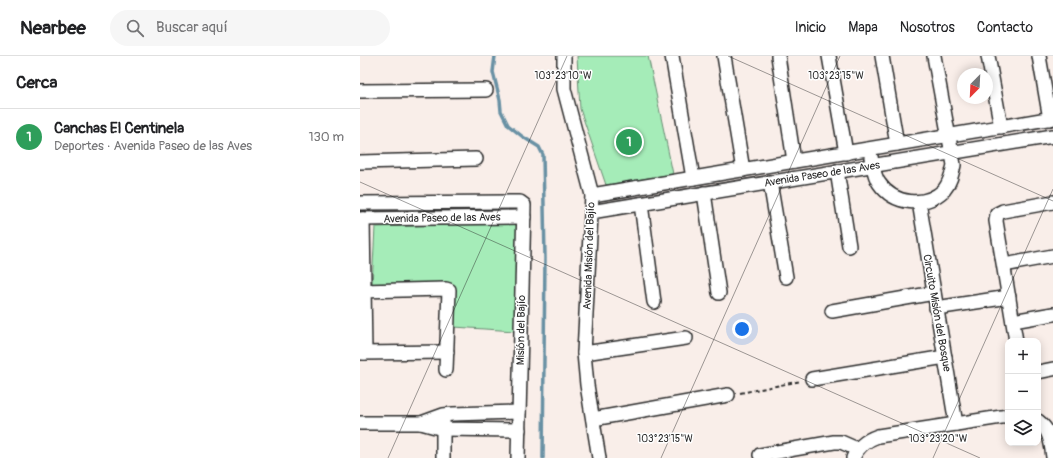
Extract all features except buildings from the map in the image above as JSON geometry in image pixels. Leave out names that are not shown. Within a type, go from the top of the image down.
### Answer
[{"type":"street","name":"Avenida Misión del Bajío","points":[[564,56],[564,89],[592,195],[584,353],[587,385],[599,458]]},
{"type":"street","points":[[672,56],[693,178]]},
{"type":"street","points":[[724,56],[743,170]]},
{"type":"street","points":[[778,56],[794,161]]},
{"type":"street","points":[[829,56],[846,153]]},
{"type":"street","points":[[882,56],[897,144]]},
{"type":"street","points":[[870,149],[879,183],[895,198],[907,202],[918,202],[934,198],[944,189],[951,178],[954,164],[953,152],[934,56]]},
{"type":"street","points":[[988,56],[1001,127]]},
{"type":"street","points":[[1039,56],[1052,118]]},
{"type":"street","points":[[360,91],[486,90]]},
{"type":"street","name":"Avenida Paseo de las Aves","points":[[592,195],[1052,118]]},
{"type":"street","name":"Avenida Paseo de las Aves","points":[[591,212],[1053,136]]},
{"type":"street","points":[[360,162],[476,159]]},
{"type":"street","points":[[837,171],[849,246]]},
{"type":"street","points":[[770,182],[786,277]]},
{"type":"street","points":[[704,193],[718,289]]},
{"type":"street","name":"Circuito Misión del Bosque","points":[[918,202],[956,424]]},
{"type":"street","points":[[1016,338],[996,221],[997,214],[1003,211],[1053,202]]},
{"type":"street","name":"Avenida Paseo de las Aves","points":[[360,203],[522,203]]},
{"type":"street","name":"Misión del Bajío","points":[[518,458],[524,217],[524,205],[522,203]]},
{"type":"street","points":[[640,204],[654,302]]},
{"type":"street","name":"Avenida Paseo de las Aves","points":[[361,219],[524,217]]},
{"type":"street","points":[[361,219],[362,353],[447,352]]},
{"type":"street","points":[[1004,265],[1053,256]]},
{"type":"street","points":[[361,291],[449,290],[446,370]]},
{"type":"street","points":[[832,311],[934,293]]},
{"type":"street","points":[[936,308],[1009,297]]},
{"type":"street","points":[[1013,321],[1053,314]]},
{"type":"street","points":[[584,353],[686,338]]},
{"type":"street","points":[[812,379],[945,357]]},
{"type":"street","points":[[1041,372],[1053,370]]},
{"type":"street","points":[[593,420],[728,395]]},
{"type":"street","points":[[421,423],[443,415],[519,412]]},
{"type":"street","points":[[443,415],[443,458]]},
{"type":"street","points":[[760,455],[834,442],[841,442],[855,454],[869,439],[878,436],[1005,416]]},
{"type":"street","points":[[360,423],[421,423],[443,429],[519,430]]},
{"type":"street","points":[[1041,424],[1051,435],[1053,457]]},
{"type":"path","points":[[728,395],[812,379]]},
{"type":"green space","points":[[577,56],[648,56],[673,174],[606,185],[580,109]]},
{"type":"green space","points":[[518,223],[515,331],[454,327],[452,287],[372,286],[375,227]]},
{"type":"waterway","points":[[495,56],[493,72],[500,100],[501,111],[508,125],[539,147],[543,155],[545,258],[543,458]]},
{"type":"place","name":"Canchas El Centinela","points":[[629,142]]}]
